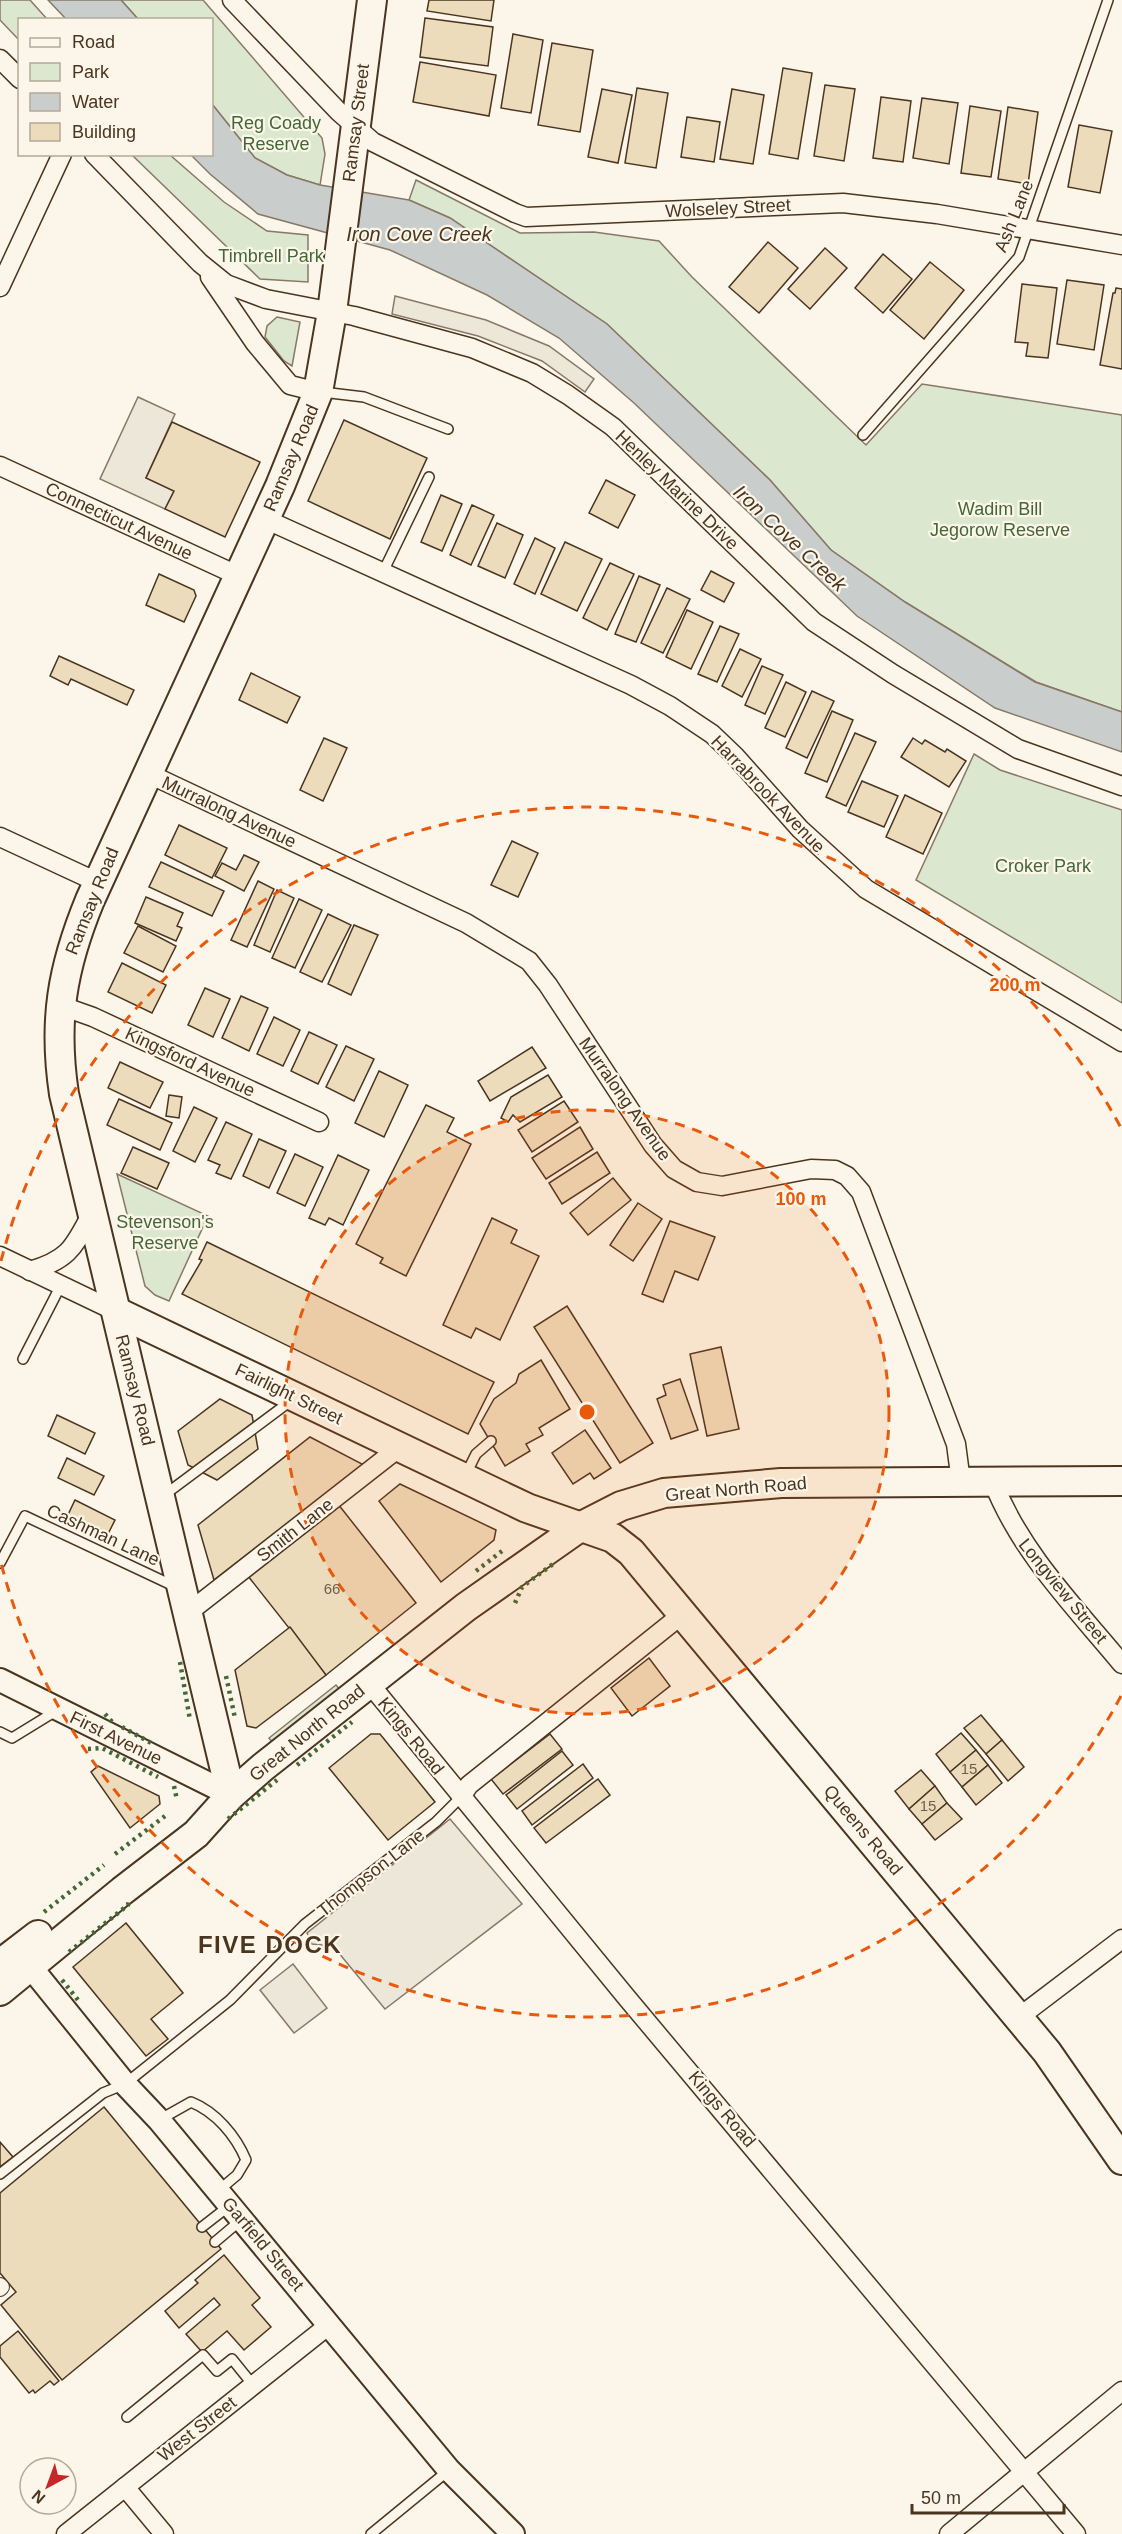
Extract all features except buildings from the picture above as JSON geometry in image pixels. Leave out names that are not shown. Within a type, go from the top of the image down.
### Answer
[{"type":"main road","name":"Ramsay Street","points":[[340,247],[372,0]]},
{"type":"main road","name":"Ramsay Road","points":[[231,1795],[162,1497],[64,1094],[58,1054],[59,1005],[67,964],[97,882],[265,519],[318,392],[332,312],[340,247]]},
{"type":"main road","name":"Fairlight Street","points":[[117,1312],[527,1509],[580,1527]]},
{"type":"main road","name":"Great North Road","points":[[0,1992],[15,1960],[184,1820],[231,1795],[466,1607],[580,1527],[621,1506],[664,1493],[781,1483],[1122,1481]]},
{"type":"main road","name":"Queens Road","points":[[580,1527],[614,1538],[631,1552],[684,1613],[1018,2018],[1070,2083],[1122,2160]]},
{"type":"street","name":"Wolseley Street","points":[[232,0],[298,70],[373,142],[526,217],[843,203],[937,214],[1122,245]]},
{"type":"street","points":[[0,59],[18,77]]},
{"type":"street","points":[[0,287],[61,156]]},
{"type":"street","name":"Henley Marine Drive","points":[[96,156],[200,263],[226,284],[266,299],[332,312],[472,348],[532,373],[613,428],[813,622],[893,674],[1018,749],[1122,786]]},
{"type":"street","name":"Henley Marine Drive","points":[[200,263],[255,343],[290,385],[318,392]]},
{"type":"street","name":"Connecticut Avenue","points":[[0,466],[238,576]]},
{"type":"street","name":"Harrabrook Avenue","points":[[265,519],[631,685],[670,706],[711,734],[735,756],[800,829],[866,889],[1122,1042]]},
{"type":"street","name":"Murralong Avenue","points":[[147,773],[466,922],[529,961],[548,984],[653,1144],[674,1169],[698,1182],[722,1186],[811,1169],[836,1170],[847,1176],[861,1192],[948,1422],[956,1444],[962,1482]]},
{"type":"street","points":[[0,837],[97,882]]},
{"type":"street","name":"Kingsford Avenue","points":[[59,1005],[93,1017],[319,1122]]},
{"type":"street","points":[[30,1271],[56,1263],[64,1257],[93,1210]]},
{"type":"street","name":"Fairlight Street","points":[[0,1256],[117,1312]]},
{"type":"street","name":"Smith Lane","points":[[186,1601],[400,1447]]},
{"type":"street","name":"Longview Street","points":[[993,1482],[1006,1515],[1030,1554],[1122,1664]]},
{"type":"street","name":"Thompson Lane","points":[[461,1797],[469,1785],[684,1613]]},
{"type":"street","name":"First Avenue","points":[[0,1680],[231,1795]]},
{"type":"street","name":"Kings Road","points":[[369,1683],[461,1797],[1076,2534]]},
{"type":"street","points":[[1018,2018],[1122,1939]]},
{"type":"street","name":"Garfield Street","points":[[15,1960],[159,2120],[449,2470],[513,2534]]},
{"type":"street","name":"West Street","points":[[66,2534],[329,2325]]},
{"type":"street","points":[[949,2534],[1122,2391]]},
{"type":"street","points":[[125,2487],[164,2534]]},
{"type":"lane","name":"Ash Lane","points":[[863,435],[1019,257],[1108,0]]},
{"type":"lane","points":[[318,392],[364,397],[448,429]]},
{"type":"lane","points":[[383,572],[429,477]]},
{"type":"lane","points":[[23,1359],[61,1285]]},
{"type":"lane","points":[[162,1497],[296,1397]]},
{"type":"lane","points":[[464,1478],[476,1454],[491,1441]]},
{"type":"lane","name":"Cashman Lane","points":[[0,1563],[25,1516],[141,1571],[186,1601]]},
{"type":"lane","points":[[141,1571],[143,1582]]},
{"type":"lane","points":[[0,1732],[12,1738],[58,1710]]},
{"type":"lane","name":"Thompson Lane","points":[[0,2174],[103,2093],[125,2084],[230,2000],[305,1924],[436,1822],[461,1797]]},
{"type":"lane","points":[[159,2120],[191,2102],[206,2108],[239,2143],[246,2160],[237,2175],[230,2205],[215,2242]]},
{"type":"lane","points":[[202,2227],[230,2205]]},
{"type":"lane","points":[[127,2417],[203,2355],[217,2371],[232,2359],[253,2385]]},
{"type":"lane","points":[[370,2534],[449,2470]]},
{"type":"green space","points":[[0,0],[30,0],[46,18],[18,18],[18,39],[0,20]]},
{"type":"green space","name":"Reg Coady Reserve","points":[[121,0],[203,0],[322,138],[325,154],[320,185],[287,175],[255,158],[213,105],[213,18],[137,18]]},
{"type":"green space","name":"Timbrell Park","points":[[133,156],[171,156],[224,202],[267,231],[308,235],[308,282],[260,279]]},
{"type":"green space","name":"Wadim Bill Jegorow Reserve","points":[[416,180],[520,233],[594,232],[659,241],[692,277],[866,445],[922,384],[1122,415],[1122,712],[1036,682],[905,602],[831,550],[770,480],[607,324],[450,218],[409,200]]},
{"type":"green space","points":[[277,317],[300,322],[292,366],[284,361],[265,337],[267,326]]},
{"type":"green space","name":"Croker Park","points":[[974,754],[1000,770],[1122,810],[1122,1003],[916,880]]},
{"type":"green space","name":"Stevenson's Reserve","points":[[117,1174],[208,1216],[169,1301],[155,1295],[145,1286]]},
{"type":"green space","points":[[336,1685],[340,1690],[273,1743],[269,1738]]},
{"type":"shaded area","points":[[395,296],[486,320],[549,346],[594,379],[585,392],[542,361],[478,336],[392,314]]},
{"type":"shaded area","points":[[138,397],[175,414],[146,478],[174,491],[165,509],[100,479]]},
{"type":"shaded area","points":[[450,1819],[522,1904],[385,2009],[333,1946],[312,1944],[307,1933]]},
{"type":"shaded area","points":[[293,1964],[327,2008],[294,2033],[260,1990]]},
{"type":"water","points":[[48,0],[121,0],[137,18],[65,18]]},
{"type":"water","name":"Iron Cove Creek","points":[[213,105],[255,158],[287,175],[320,185],[409,200],[450,218],[607,324],[770,480],[831,550],[905,602],[1035,682],[1122,712],[1122,752],[995,708],[857,616],[634,403],[559,338],[487,295],[390,250],[258,214],[192,156],[213,156]]},
{"type":"hedge","points":[[476,1571],[502,1551]]},
{"type":"hedge","points":[[515,1603],[522,1587],[553,1564]]},
{"type":"hedge","points":[[180,1662],[190,1720]]},
{"type":"hedge","points":[[226,1676],[235,1718]]},
{"type":"hedge","points":[[105,1714],[113,1723]]},
{"type":"hedge","points":[[297,1765],[352,1722]]},
{"type":"hedge","points":[[122,1727],[153,1744]]},
{"type":"hedge","points":[[88,1749],[102,1748],[158,1777]]},
{"type":"hedge","points":[[228,1819],[277,1780]]},
{"type":"hedge","points":[[174,1786],[177,1800]]},
{"type":"hedge","points":[[115,1854],[165,1816]]},
{"type":"hedge","points":[[44,1912],[104,1865]]},
{"type":"hedge","points":[[69,1952],[128,1905],[129,1900]]},
{"type":"hedge","points":[[62,1980],[78,2000]]},
{"type":"district","name":"FIVE DOCK","points":[[270,1945]]}]
